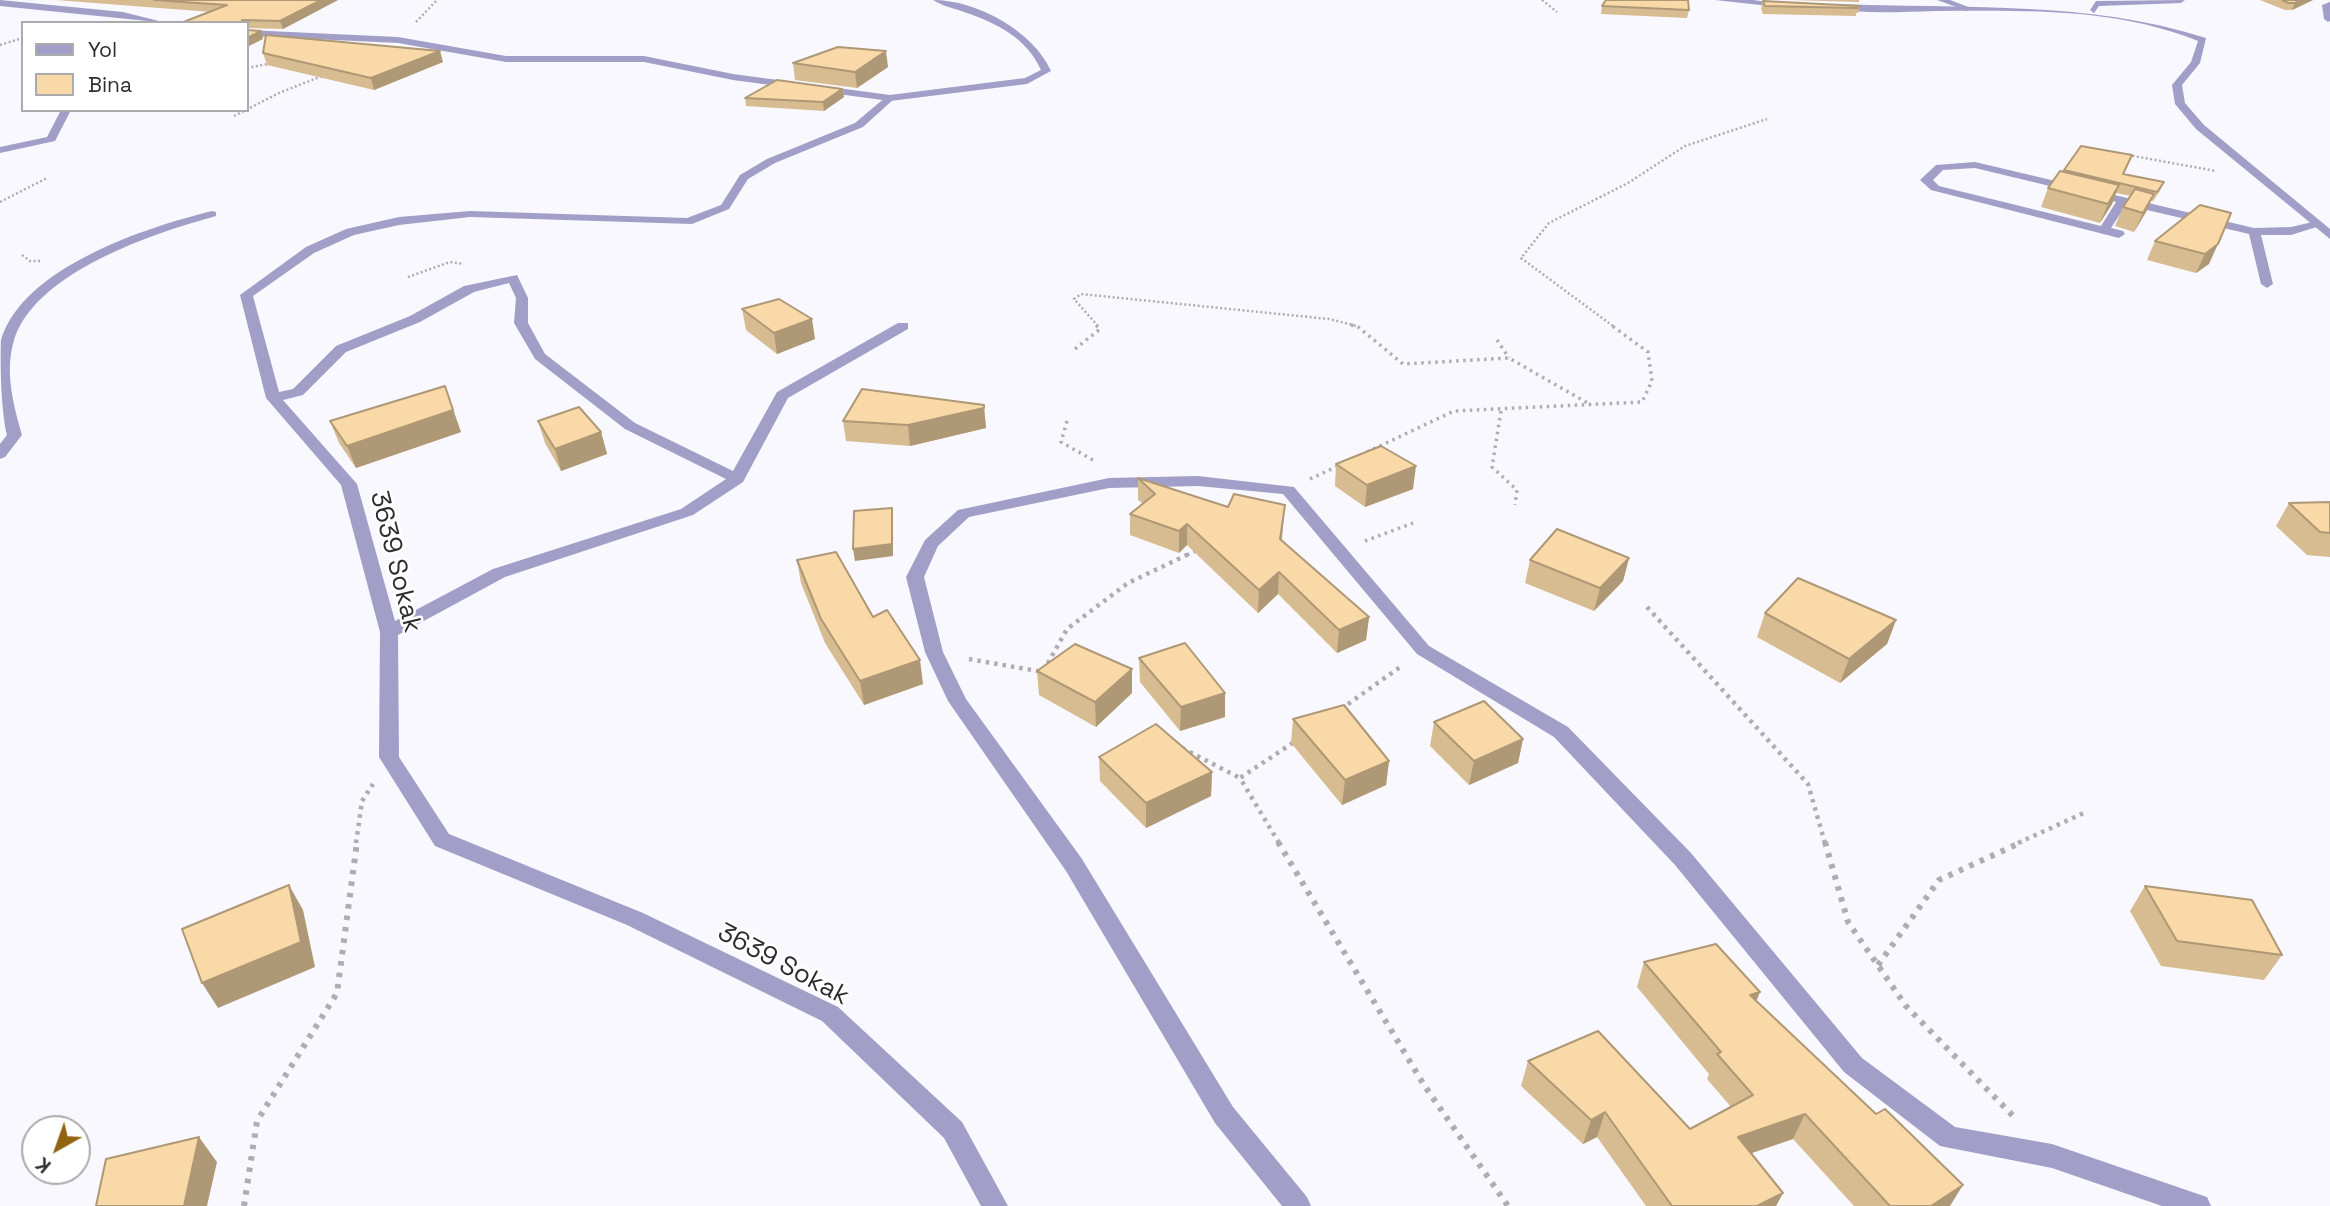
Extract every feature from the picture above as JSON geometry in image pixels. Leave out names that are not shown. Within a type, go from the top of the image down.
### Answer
[{"type":"street","points":[[249,33],[398,40],[506,59],[644,59],[733,76],[890,98],[1027,81],[1046,71],[1042,58],[1011,27],[937,0]]},
{"type":"street","points":[[1720,0],[1803,6]]},
{"type":"street","points":[[1941,0],[1967,8]]},
{"type":"street","points":[[2094,9],[2096,4],[2115,1],[2181,0]]},
{"type":"street","points":[[0,3],[124,15],[153,21]]},
{"type":"street","points":[[2328,19],[2326,5],[2330,5]]},
{"type":"street","points":[[1828,7],[2094,9],[2175,25],[2203,40],[2195,63],[2177,85],[2180,104],[2200,127],[2330,235]]},
{"type":"street","name":"3639 Sokak","points":[[890,98],[859,125],[771,161],[744,177],[725,207],[688,222],[470,214],[399,221],[350,232],[310,250],[246,295],[273,398],[348,484],[389,632],[389,757],[442,840],[635,919],[830,1014],[953,1130],[995,1206]]},
{"type":"street","points":[[0,150],[51,139],[65,112]]},
{"type":"street","points":[[2119,234],[1935,188],[1926,180],[1940,167],[1975,166],[2254,232],[2291,231],[2317,225]]},
{"type":"street","points":[[2104,230],[2122,201]]},
{"type":"street","points":[[0,454],[15,435],[4,401],[6,345],[28,304],[102,249],[156,228],[212,214]]},
{"type":"street","points":[[2254,232],[2267,284]]},
{"type":"street","points":[[273,398],[298,392],[341,349],[415,319],[469,289],[513,278],[522,298],[521,323],[540,356],[630,425],[737,479]]},
{"type":"street","points":[[389,632],[499,573],[687,512],[737,479],[782,395],[903,326]]},
{"type":"street","points":[[1298,1206],[1224,1115],[1074,865],[957,701],[934,652],[915,577],[931,544],[964,513],[1109,483],[1198,481],[1288,490],[1423,650],[1561,732],[1683,859],[1853,1065],[1949,1138],[2052,1156],[2198,1206]]},
{"type":"path","points":[[1542,0],[1557,12]]},
{"type":"path","points":[[0,45],[21,39]]},
{"type":"path","points":[[248,109],[279,93],[330,73]]},
{"type":"path","points":[[234,116],[242,112]]},
{"type":"path","points":[[1359,456],[1454,411],[1501,411],[1642,402],[1652,381],[1648,352],[1521,258],[1549,223],[1628,183],[1685,146],[1767,119]]},
{"type":"path","points":[[2123,154],[2265,181]]},
{"type":"path","points":[[0,202],[47,178]]},
{"type":"path","points":[[1075,349],[1100,328],[1074,299],[1081,294],[1329,319],[1357,326],[1403,364],[1490,356],[1510,358],[1592,405]]},
{"type":"path","points":[[1497,340],[1510,358]]},
{"type":"path","points":[[1501,411],[1492,467],[1517,490],[1515,505]]},
{"type":"path","points":[[1067,421],[1061,442],[1102,465],[1109,483]]},
{"type":"path","points":[[1288,490],[1347,462]]},
{"type":"path","points":[[1339,551],[1413,523]]},
{"type":"path","points":[[934,652],[1043,672],[1067,629],[1128,583],[1194,554],[1205,543]]},
{"type":"path","points":[[1647,607],[1808,784],[1848,922],[1906,1006],[2052,1156]]},
{"type":"path","points":[[1335,713],[1423,650]]},
{"type":"path","points":[[1240,778],[1302,736]]},
{"type":"path","points":[[1180,747],[1240,778],[1424,1085],[1508,1206]]},
{"type":"path","points":[[244,1206],[257,1121],[337,993],[362,801],[389,757]]},
{"type":"path","points":[[1878,965],[1939,880],[2086,812]]},
{"type":"building","points":[[154,0],[321,0],[280,21],[186,21],[227,5]]},
{"type":"building","points":[[1606,0],[1688,0],[1689,10],[1602,6]]},
{"type":"building","points":[[2282,0],[2301,0],[2288,3]]},
{"type":"building","points":[[1763,1],[1860,6],[1765,6]]},
{"type":"building","points":[[248,30],[261,31],[248,38]]},
{"type":"building","points":[[266,35],[440,51],[371,78],[263,53]]},
{"type":"building","points":[[838,47],[886,51],[855,72],[793,63]]},
{"type":"building","points":[[777,80],[842,89],[823,102],[745,98]]},
{"type":"building","points":[[2081,146],[2132,155],[2123,174],[2164,182],[2157,192],[2064,170]]},
{"type":"building","points":[[2060,171],[2119,185],[2108,204],[2048,188]]},
{"type":"building","points":[[2135,189],[2154,194],[2143,213],[2123,207]]},
{"type":"building","points":[[2200,205],[2231,213],[2218,244],[2205,254],[2155,241]]},
{"type":"building","points":[[779,299],[812,319],[774,333],[742,309]]},
{"type":"building","points":[[445,386],[453,410],[347,446],[330,421]]},
{"type":"building","points":[[862,389],[984,405],[984,408],[908,425],[843,421]]},
{"type":"building","points":[[579,407],[601,432],[555,449],[538,421]]},
{"type":"building","points":[[1381,446],[1416,466],[1367,485],[1336,464]]},
{"type":"building","points":[[1138,478],[1228,507],[1234,494],[1285,505],[1280,539],[1369,617],[1339,630],[1279,572],[1259,590],[1187,524],[1179,531],[1130,514],[1155,494]]},
{"type":"building","points":[[2330,502],[2330,533],[2320,532],[2289,503]]},
{"type":"building","points":[[892,508],[892,544],[853,549],[854,511]]},
{"type":"building","points":[[1557,529],[1629,558],[1600,588],[1530,560]]},
{"type":"building","points":[[836,552],[873,617],[887,610],[920,660],[860,681],[821,619],[797,560]]},
{"type":"building","points":[[1798,578],[1896,620],[1849,659],[1765,613]]},
{"type":"building","points":[[1185,643],[1225,693],[1181,707],[1139,658]]},
{"type":"building","points":[[1075,644],[1132,669],[1095,702],[1037,671]]},
{"type":"building","points":[[1484,701],[1523,739],[1474,761],[1434,722]]},
{"type":"building","points":[[1344,705],[1389,761],[1345,780],[1293,719]]},
{"type":"building","points":[[1156,724],[1212,772],[1146,803],[1099,757]]},
{"type":"building","points":[[289,885],[301,942],[202,983],[182,929]]},
{"type":"building","points":[[2145,886],[2252,900],[2282,955],[2177,941]]},
{"type":"building","points":[[1716,944],[1760,992],[1750,995],[1876,1114],[1885,1109],[1963,1185],[1931,1206],[1890,1206],[1805,1114],[1738,1137],[1783,1193],[1757,1206],[1672,1206],[1605,1112],[1591,1120],[1528,1061],[1598,1031],[1690,1129],[1753,1095],[1717,1054],[1721,1052],[1644,962]]},
{"type":"building","points":[[199,1137],[184,1206],[96,1206],[106,1159]]}]
